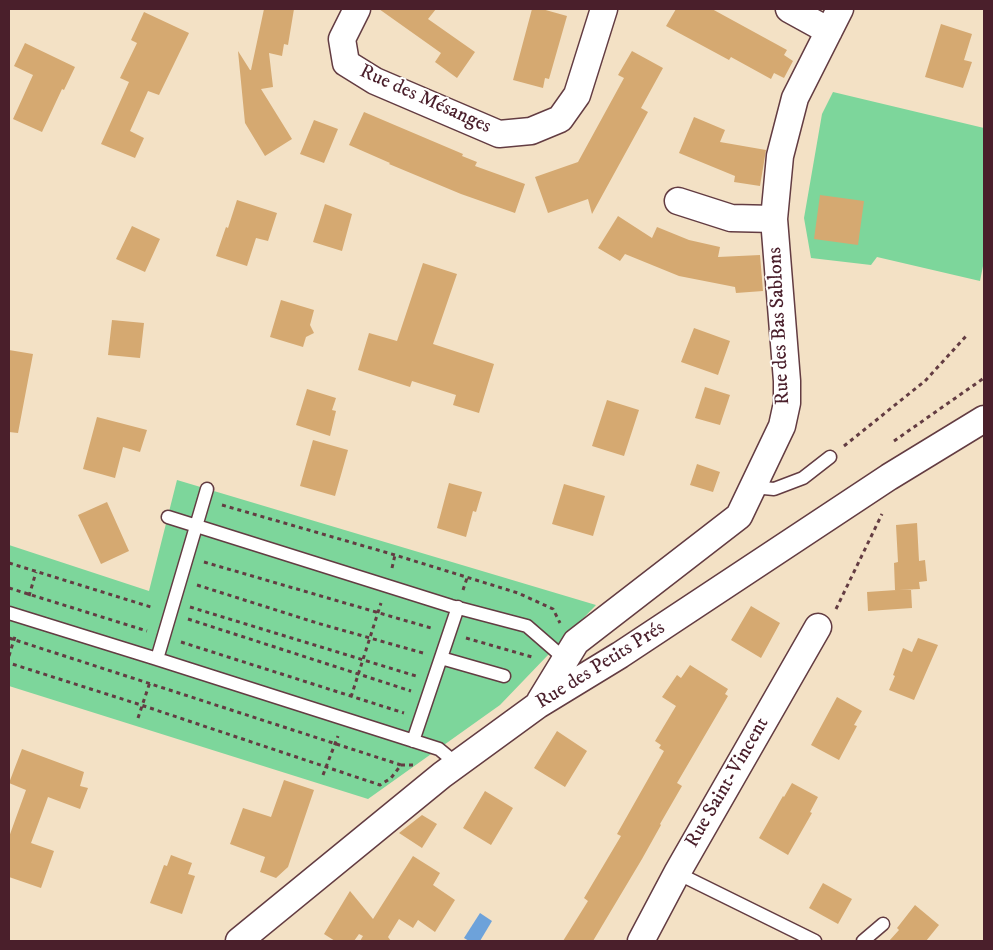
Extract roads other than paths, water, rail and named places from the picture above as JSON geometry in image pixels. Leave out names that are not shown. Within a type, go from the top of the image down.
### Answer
[{"type":"street","name":"Rue des Mésanges","points":[[356,9],[342,39],[346,63],[375,81],[499,134],[530,131],[560,119],[577,96],[604,9]]},
{"type":"street","points":[[789,9],[835,20]]},
{"type":"street","name":"Rue des Bas Sablons","points":[[538,705],[556,652],[576,642],[739,516],[782,426],[787,403],[774,219],[780,156],[795,98],[835,20]]},
{"type":"street","points":[[678,201],[731,218],[774,219]]},
{"type":"street","name":"Rue des Petits Prés","points":[[239,941],[457,764],[538,705],[620,655],[889,477],[984,419]]},
{"type":"street","name":"Rue Saint-Vincent","points":[[640,941],[677,872],[818,627]]},
{"type":"lane","points":[[753,487],[774,489],[803,478],[830,457]]},
{"type":"lane","points":[[157,660],[205,494]]},
{"type":"lane","points":[[168,517],[388,586],[526,626],[556,652]]},
{"type":"lane","points":[[413,741],[458,607]]},
{"type":"lane","points":[[9,612],[439,749],[457,764]]},
{"type":"lane","points":[[441,658],[504,676]]},
{"type":"lane","points":[[677,872],[815,941]]},
{"type":"lane","points":[[863,941],[883,924]]},
{"type":"water","points":[[480,913],[492,921],[480,941],[469,941],[464,938]]}]
